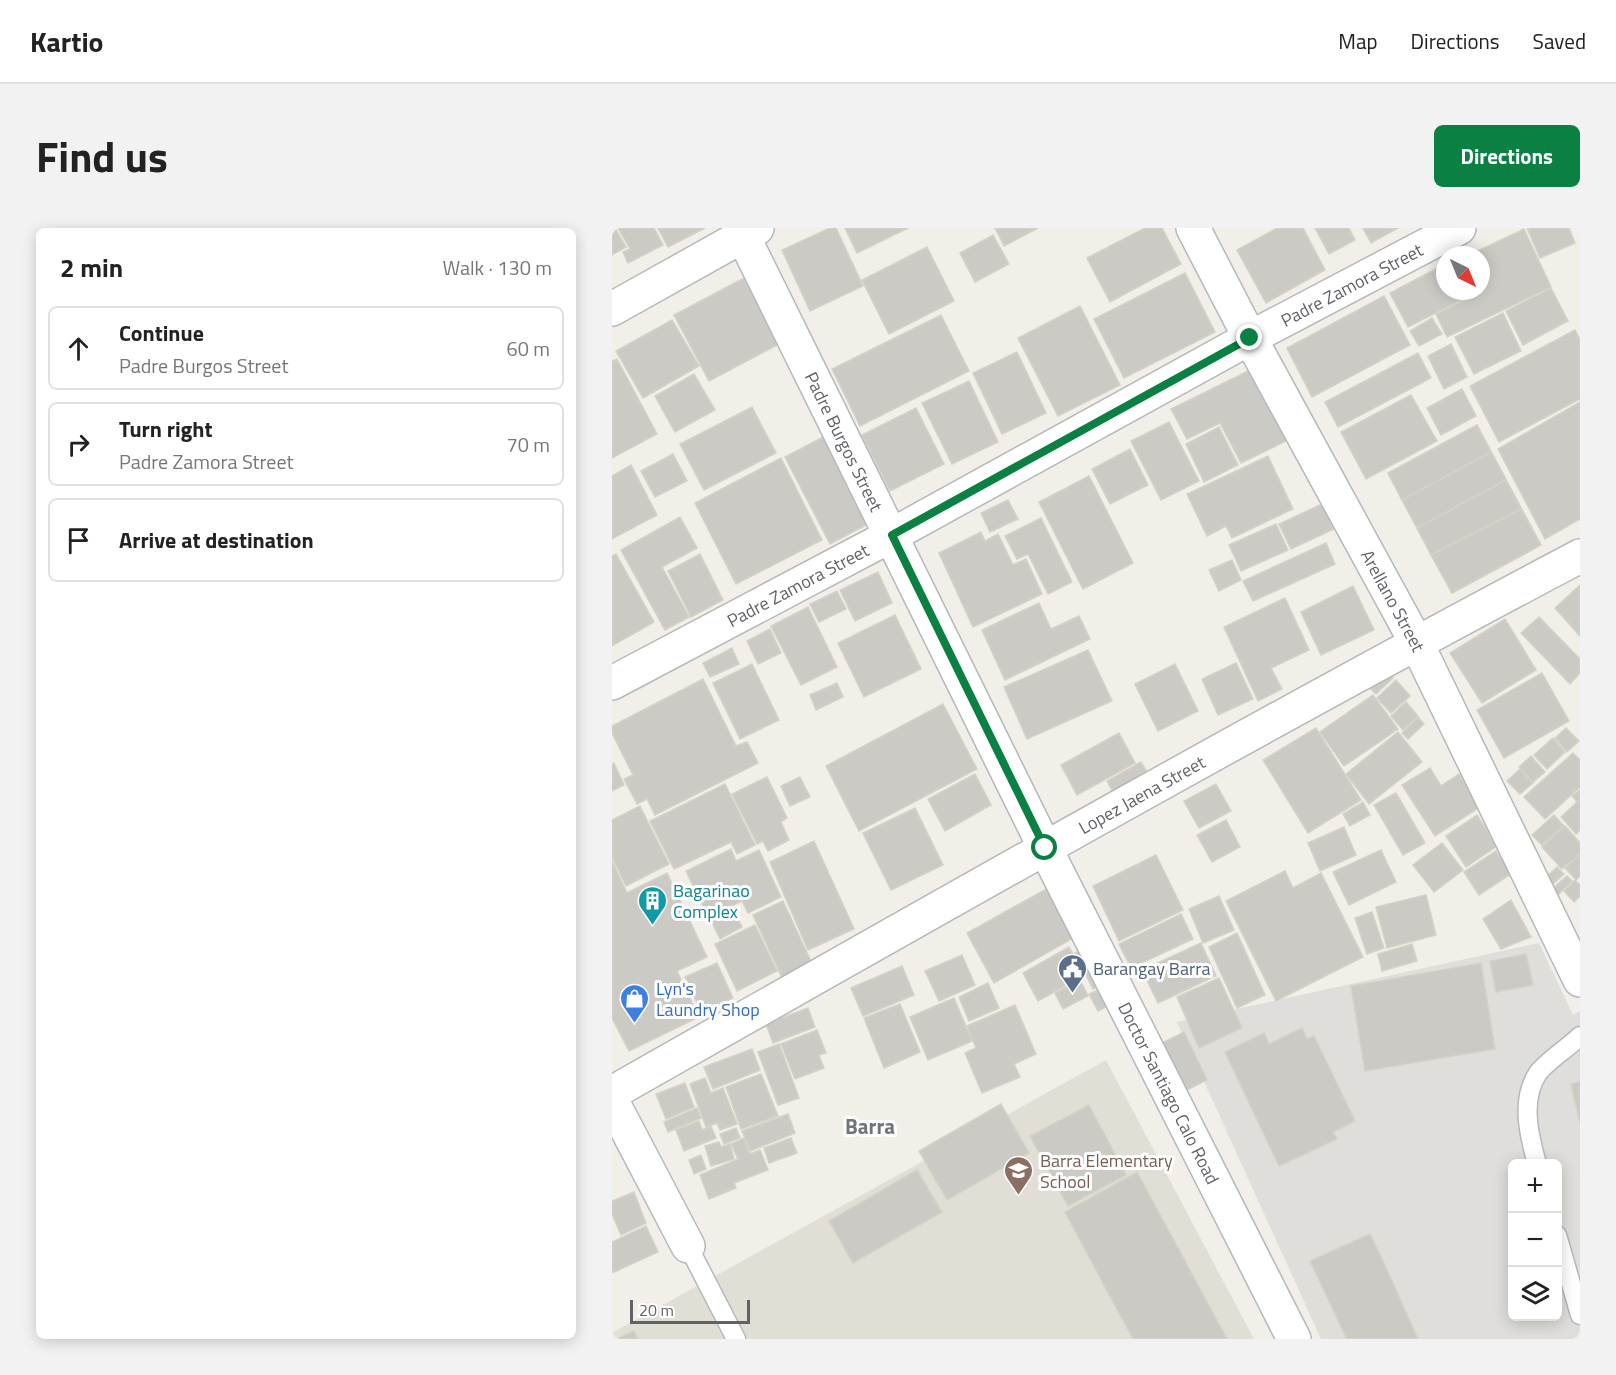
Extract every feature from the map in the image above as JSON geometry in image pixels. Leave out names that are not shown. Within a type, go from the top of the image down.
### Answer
[{"type":"street","name":"Arellano Street","points":[[1193,228],[1250,338],[1416,642],[1580,980]]},
{"type":"street","name":"Padre Zamora Street","points":[[612,683],[892,535],[1250,338],[1459,228]]},
{"type":"street","points":[[612,309],[746,230]]},
{"type":"street","name":"Padre Burgos Street","points":[[746,230],[1045,848]]},
{"type":"street","name":"Lopez Jaena Street","points":[[612,1093],[1045,848],[1416,642],[1580,556]]},
{"type":"street","name":"Doctor Santiago Calo Road","points":[[1045,848],[1294,1339]]},
{"type":"street","points":[[612,1101],[688,1246]]},
{"type":"lane","points":[[1536,1159],[1527,1105],[1532,1087],[1539,1073],[1580,1036]]},
{"type":"lane","points":[[688,1246],[735,1339]]},
{"type":"lane","points":[[1562,1252],[1580,1315]]},
{"type":"shaded area","points":[[1539,943],[1573,1015],[1580,1011],[1580,1339],[1321,1339],[1177,1022]]},
{"type":"shaded area","name":"Barra Elementary School","points":[[1106,1060],[1254,1339],[612,1339],[612,1333]]},
{"type":"building","points":[[612,228],[615,228],[626,247],[612,255]]},
{"type":"building","points":[[618,228],[654,228],[663,245],[628,263],[623,252],[630,249]]},
{"type":"building","points":[[658,228],[705,228],[668,247]]},
{"type":"building","points":[[830,228],[836,228],[863,286],[810,311],[782,250]]},
{"type":"building","points":[[845,228],[908,228],[857,253]]},
{"type":"building","points":[[995,228],[1038,228],[1004,246]]},
{"type":"building","points":[[1145,228],[1162,228],[1181,264],[1110,302],[1087,258]]},
{"type":"building","points":[[1277,228],[1303,228],[1325,270],[1266,303],[1237,250]]},
{"type":"building","points":[[1315,228],[1349,228],[1355,240],[1329,254]]},
{"type":"building","points":[[1363,228],[1398,228],[1371,243]]},
{"type":"building","points":[[1527,228],[1569,228],[1575,243],[1540,258]]},
{"type":"building","points":[[1524,229],[1551,287],[1447,337],[1436,314],[1465,300],[1490,300],[1490,246],[1488,246]]},
{"type":"building","points":[[993,235],[1009,264],[975,282],[960,253]]},
{"type":"building","points":[[927,247],[954,301],[889,334],[862,280]]},
{"type":"building","points":[[1436,269],[1436,300],[1461,300],[1408,327],[1390,293]]},
{"type":"building","points":[[1185,273],[1215,332],[1124,378],[1094,319]]},
{"type":"building","points":[[744,278],[779,344],[709,381],[674,315]]},
{"type":"building","points":[[1551,288],[1568,321],[1523,345],[1506,311]]},
{"type":"building","points":[[1384,296],[1410,345],[1312,397],[1287,348]]},
{"type":"building","points":[[1080,306],[1120,385],[1058,416],[1018,338]]},
{"type":"building","points":[[1503,313],[1521,351],[1474,374],[1455,337]]},
{"type":"building","points":[[941,315],[969,371],[860,426],[832,369]]},
{"type":"building","points":[[1432,318],[1442,334],[1419,346],[1410,331]]},
{"type":"building","points":[[672,320],[699,366],[643,398],[616,351]]},
{"type":"building","points":[[1575,330],[1580,340],[1580,399],[1499,442],[1470,386]]},
{"type":"building","points":[[1451,344],[1467,377],[1444,389],[1428,356]]},
{"type":"building","points":[[1017,352],[1046,413],[1002,434],[973,373]]},
{"type":"building","points":[[1418,353],[1431,378],[1338,427],[1325,402]]},
{"type":"building","points":[[617,359],[657,434],[612,458],[612,361]]},
{"type":"building","points":[[1254,368],[1290,439],[1241,463],[1220,423],[1187,439],[1171,409]]},
{"type":"building","points":[[694,374],[715,410],[675,432],[655,396]]},
{"type":"building","points":[[969,381],[998,442],[952,464],[922,403]]},
{"type":"building","points":[[1462,389],[1476,416],[1441,435],[1427,408]]},
{"type":"building","points":[[1411,395],[1437,441],[1366,479],[1341,432]]},
{"type":"building","points":[[1580,402],[1580,519],[1545,539],[1498,449]]},
{"type":"building","points":[[752,407],[776,453],[704,490],[680,444]]},
{"type":"building","points":[[916,408],[944,464],[890,491],[862,435]]},
{"type":"building","points":[[1169,422],[1199,481],[1161,500],[1131,441]]},
{"type":"building","points":[[1477,425],[1541,545],[1452,593],[1388,473]]},
{"type":"building","points":[[1477,425],[1491,452],[1402,500],[1388,473]]},
{"type":"building","points":[[1219,427],[1238,465],[1204,482],[1186,444]]},
{"type":"building","points":[[825,436],[870,523],[830,544],[785,457]]},
{"type":"building","points":[[1130,449],[1148,485],[1110,504],[1092,469]]},
{"type":"building","points":[[1491,452],[1506,480],[1417,528],[1402,500]]},
{"type":"building","points":[[673,454],[687,481],[655,497],[641,471]]},
{"type":"building","points":[[1268,456],[1293,509],[1232,538],[1226,526],[1207,536],[1187,494]]},
{"type":"building","points":[[781,458],[822,540],[736,584],[695,503]]},
{"type":"building","points":[[631,465],[657,515],[612,539],[612,476]]},
{"type":"building","points":[[1089,476],[1133,563],[1083,589],[1039,502]]},
{"type":"building","points":[[1506,480],[1521,509],[1431,555],[1417,528]]},
{"type":"building","points":[[1008,500],[1018,519],[990,532],[981,513]]},
{"type":"building","points":[[1322,504],[1334,529],[1291,549],[1279,524]]},
{"type":"building","points":[[1521,509],[1541,545],[1452,593],[1431,555]]},
{"type":"building","points":[[680,517],[697,548],[662,567],[689,617],[665,630],[621,550]]},
{"type":"building","points":[[1041,518],[1072,582],[1048,594],[1028,554],[1017,559],[1005,536]]},
{"type":"building","points":[[1276,524],[1288,550],[1241,571],[1229,545]]},
{"type":"building","points":[[981,532],[985,541],[998,534],[1013,565],[1026,559],[1042,594],[973,627],[939,553]]},
{"type":"building","points":[[1326,543],[1335,564],[1253,601],[1243,581]]},
{"type":"building","points":[[616,554],[654,622],[612,646],[612,556]]},
{"type":"building","points":[[700,554],[723,600],[691,617],[668,571]]},
{"type":"building","points":[[1232,560],[1241,580],[1219,591],[1209,570]]},
{"type":"building","points":[[878,572],[892,603],[855,621],[840,590]]},
{"type":"building","points":[[1580,585],[1580,636],[1555,608]]},
{"type":"building","points":[[1353,586],[1374,630],[1321,655],[1301,612]]},
{"type":"building","points":[[837,591],[846,609],[819,622],[810,604]]},
{"type":"building","points":[[1285,598],[1309,650],[1271,668],[1282,689],[1258,701],[1224,627]]},
{"type":"building","points":[[1039,603],[1051,629],[1079,616],[1090,639],[1005,680],[982,630]]},
{"type":"building","points":[[808,607],[837,667],[801,685],[771,626]]},
{"type":"building","points":[[895,615],[921,669],[864,697],[838,643]]},
{"type":"building","points":[[1539,617],[1580,659],[1580,673],[1570,684],[1521,633]]},
{"type":"building","points":[[1505,619],[1536,670],[1482,703],[1450,653]]},
{"type":"building","points":[[770,629],[781,653],[758,664],[747,641]]},
{"type":"building","points":[[732,648],[739,664],[710,677],[703,663]]},
{"type":"building","points":[[1088,650],[1112,701],[1027,739],[1004,687]]},
{"type":"building","points":[[1236,663],[1253,699],[1218,715],[1202,679]]},
{"type":"building","points":[[752,664],[779,720],[740,739],[713,683]]},
{"type":"building","points":[[1175,664],[1198,711],[1158,731],[1135,684]]},
{"type":"building","points":[[1384,669],[1393,678],[1376,694],[1367,685]]},
{"type":"building","points":[[1542,673],[1569,721],[1504,758],[1477,710]]},
{"type":"building","points":[[703,679],[736,746],[747,742],[758,763],[655,815],[647,799],[637,804],[624,779],[633,775],[612,733],[612,726]]},
{"type":"building","points":[[1396,680],[1410,696],[1391,713],[1377,698]]},
{"type":"building","points":[[837,683],[843,697],[816,710],[810,695]]},
{"type":"building","points":[[1373,695],[1398,729],[1344,766],[1320,732]]},
{"type":"building","points":[[1406,702],[1418,716],[1403,730],[1391,716]]},
{"type":"building","points":[[943,704],[977,769],[859,831],[826,766]]},
{"type":"building","points":[[1418,717],[1424,724],[1408,739],[1402,733]]},
{"type":"building","points":[[1316,728],[1361,800],[1308,833],[1263,760]]},
{"type":"building","points":[[1566,728],[1579,741],[1567,752],[1555,738]]},
{"type":"building","points":[[1398,732],[1422,762],[1369,804],[1346,774]]},
{"type":"building","points":[[1119,733],[1135,763],[1077,795],[1061,765]]},
{"type":"building","points":[[1553,738],[1565,752],[1547,769],[1534,755]]},
{"type":"building","points":[[1573,753],[1580,760],[1580,787],[1545,819],[1524,797]]},
{"type":"building","points":[[1531,756],[1545,772],[1533,782],[1519,767]]},
{"type":"building","points":[[1141,762],[1148,774],[1114,794],[1107,781]]},
{"type":"building","points":[[614,763],[624,785],[612,791],[612,764]]},
{"type":"building","points":[[1430,768],[1441,786],[1459,774],[1480,807],[1435,836],[1402,785]]},
{"type":"building","points":[[1520,769],[1533,783],[1520,794],[1507,781]]},
{"type":"building","points":[[975,774],[991,805],[945,831],[928,799]]},
{"type":"building","points":[[767,777],[787,818],[781,822],[789,840],[768,851],[763,841],[757,844],[732,794]]},
{"type":"building","points":[[800,777],[810,797],[790,806],[781,786]]},
{"type":"building","points":[[725,784],[755,845],[737,854],[731,842],[674,869],[650,821]]},
{"type":"building","points":[[1216,784],[1231,811],[1199,828],[1184,801]]},
{"type":"building","points":[[1580,790],[1580,830],[1576,834],[1561,817],[1577,802],[1572,796]]},
{"type":"building","points":[[1396,793],[1425,843],[1403,855],[1374,805]]},
{"type":"building","points":[[1363,802],[1370,815],[1350,826],[1343,814]]},
{"type":"building","points":[[640,806],[669,864],[626,886],[612,857],[612,820]]},
{"type":"building","points":[[915,808],[943,865],[891,890],[863,833]]},
{"type":"building","points":[[1477,815],[1497,846],[1466,867],[1446,836]]},
{"type":"building","points":[[1554,815],[1564,826],[1542,845],[1532,835]]},
{"type":"building","points":[[1226,820],[1240,847],[1212,862],[1197,835]]},
{"type":"building","points":[[1565,826],[1580,843],[1580,853],[1562,869],[1542,847]]},
{"type":"building","points":[[1344,827],[1356,855],[1320,871],[1308,843]]},
{"type":"building","points":[[814,841],[854,929],[808,950],[770,862]]},
{"type":"building","points":[[1442,843],[1463,870],[1434,892],[1413,865]]},
{"type":"building","points":[[731,849],[736,861],[759,850],[781,897],[748,913],[742,901],[708,917],[686,871]]},
{"type":"building","points":[[1381,850],[1396,882],[1349,905],[1333,872]]},
{"type":"building","points":[[1496,851],[1511,874],[1479,895],[1464,872]]},
{"type":"building","points":[[1580,854],[1580,876],[1576,880],[1565,868]]},
{"type":"building","points":[[1156,855],[1183,910],[1119,941],[1093,886]]},
{"type":"building","name":"Bagarinao Complex","points":[[612,861],[627,893],[667,873],[707,957],[677,971],[699,1017],[629,1051],[612,1018]]},
{"type":"building","points":[[1557,867],[1564,874],[1552,885],[1545,878]]},
{"type":"building","points":[[1285,871],[1293,888],[1321,873],[1363,957],[1276,1001],[1226,901]]},
{"type":"building","points":[[1567,876],[1572,881],[1558,895],[1552,889]]},
{"type":"building","points":[[1575,880],[1580,885],[1580,896],[1574,902],[1564,891]]},
{"type":"building","points":[[1048,888],[1075,937],[994,983],[967,933]]},
{"type":"building","points":[[1426,895],[1436,935],[1387,948],[1376,907]]},
{"type":"building","points":[[1219,896],[1234,930],[1203,943],[1189,909]]},
{"type":"building","points":[[1511,900],[1531,937],[1501,949],[1483,919]]},
{"type":"building","points":[[783,901],[814,968],[784,982],[753,915]]},
{"type":"building","points":[[733,909],[742,927],[720,939],[711,920]]},
{"type":"building","points":[[1372,912],[1384,948],[1367,954],[1355,918]]},
{"type":"building","points":[[1181,914],[1193,939],[1131,968],[1119,944]]},
{"type":"building","points":[[755,925],[777,971],[737,991],[715,944]]},
{"type":"building","points":[[1237,933],[1265,995],[1237,1008],[1209,947]]},
{"type":"building","points":[[1201,943],[1216,976],[1158,1003],[1142,970]]},
{"type":"building","points":[[1412,944],[1417,961],[1382,971],[1378,954]]},
{"type":"building","points":[[1069,947],[1085,975],[1038,1001],[1023,973]]},
{"type":"building","points":[[1086,948],[1104,984],[1093,989],[1075,953]]},
{"type":"building","points":[[1526,954],[1533,985],[1496,992],[1490,961]]},
{"type":"building","points":[[962,955],[975,985],[939,1001],[925,971]]},
{"type":"building","points":[[717,963],[733,998],[701,1012],[685,977]]},
{"type":"building","points":[[1481,963],[1495,1049],[1365,1071],[1351,986]]},
{"type":"building","points":[[902,966],[914,995],[863,1016],[851,988]]},
{"type":"building","points":[[1219,978],[1242,1028],[1199,1048],[1177,997]]},
{"type":"building","name":"Barangay Barra","points":[[1080,980],[1088,996],[1063,1009],[1055,993]]},
{"type":"building","points":[[988,983],[999,1008],[969,1021],[959,997]]},
{"type":"building","points":[[1102,988],[1110,1005],[1098,1011],[1089,994]]},
{"type":"building","points":[[954,998],[972,1041],[928,1060],[910,1017]]},
{"type":"building","points":[[900,1004],[920,1052],[884,1068],[864,1018]]},
{"type":"building","points":[[1015,1005],[1036,1054],[1014,1064],[1020,1077],[982,1093],[965,1053],[976,1048],[967,1026]]},
{"type":"building","points":[[808,1008],[815,1027],[773,1043],[766,1024]]},
{"type":"building","points":[[1302,1028],[1307,1039],[1314,1036],[1355,1121],[1333,1132],[1337,1139],[1279,1166],[1225,1052],[1264,1033],[1269,1044]]},
{"type":"building","points":[[817,1030],[826,1053],[819,1055],[824,1068],[795,1079],[781,1044]]},
{"type":"building","points":[[1184,1032],[1207,1080],[1183,1092],[1160,1044]]},
{"type":"building","points":[[779,1044],[799,1098],[778,1105],[758,1052]]},
{"type":"building","points":[[752,1049],[760,1070],[713,1089],[704,1067]]},
{"type":"building","points":[[761,1074],[778,1116],[741,1129],[726,1087]]},
{"type":"building","points":[[705,1078],[711,1093],[723,1088],[737,1124],[720,1130],[717,1123],[706,1127],[690,1084]]},
{"type":"building","points":[[1580,1082],[1580,1123],[1571,1084]]},
{"type":"building","points":[[685,1083],[694,1107],[666,1119],[656,1094]]},
{"type":"building","points":[[1001,1104],[1029,1153],[947,1200],[919,1151]]},
{"type":"building","points":[[1089,1105],[1126,1175],[1068,1206],[1030,1136]]},
{"type":"building","points":[[697,1108],[701,1118],[668,1132],[664,1122]]},
{"type":"building","points":[[788,1114],[795,1133],[750,1151],[742,1131]]},
{"type":"building","points":[[699,1121],[702,1130],[711,1126],[716,1138],[684,1151],[676,1130]]},
{"type":"building","points":[[736,1128],[740,1138],[724,1144],[720,1134]]},
{"type":"building","points":[[744,1138],[750,1154],[760,1150],[768,1170],[734,1183],[736,1188],[709,1199],[700,1175],[738,1159],[731,1144]]},
{"type":"building","points":[[791,1138],[797,1153],[769,1163],[764,1148]]},
{"type":"building","points":[[719,1142],[721,1147],[730,1144],[734,1159],[711,1166],[705,1146]]},
{"type":"building","points":[[701,1155],[706,1169],[694,1174],[689,1160]]},
{"type":"building","points":[[917,1170],[942,1212],[853,1263],[829,1221]]},
{"type":"building","points":[[1137,1172],[1227,1339],[1133,1339],[1065,1212]]},
{"type":"building","points":[[634,1192],[646,1223],[621,1235],[612,1214],[612,1201]]},
{"type":"building","points":[[646,1226],[658,1252],[612,1273],[612,1242]]},
{"type":"building","points":[[1370,1234],[1418,1339],[1347,1339],[1310,1261]]},
{"type":"building","points":[[634,1331],[638,1339],[617,1339]]},
{"type":"place","name":"Bagarinao Complex","points":[[652,926]]},
{"type":"place","name":"Barangay Barra","points":[[1072,994]]},
{"type":"place","name":"Lyn's Laundry Shop","points":[[635,1024]]},
{"type":"place","name":"Barra Elementary School","points":[[1019,1196]]},
{"type":"district","name":"Barra","points":[[870,1126]]},
{"type":"route","points":[[1045,848],[892,535],[1250,338]]}]
